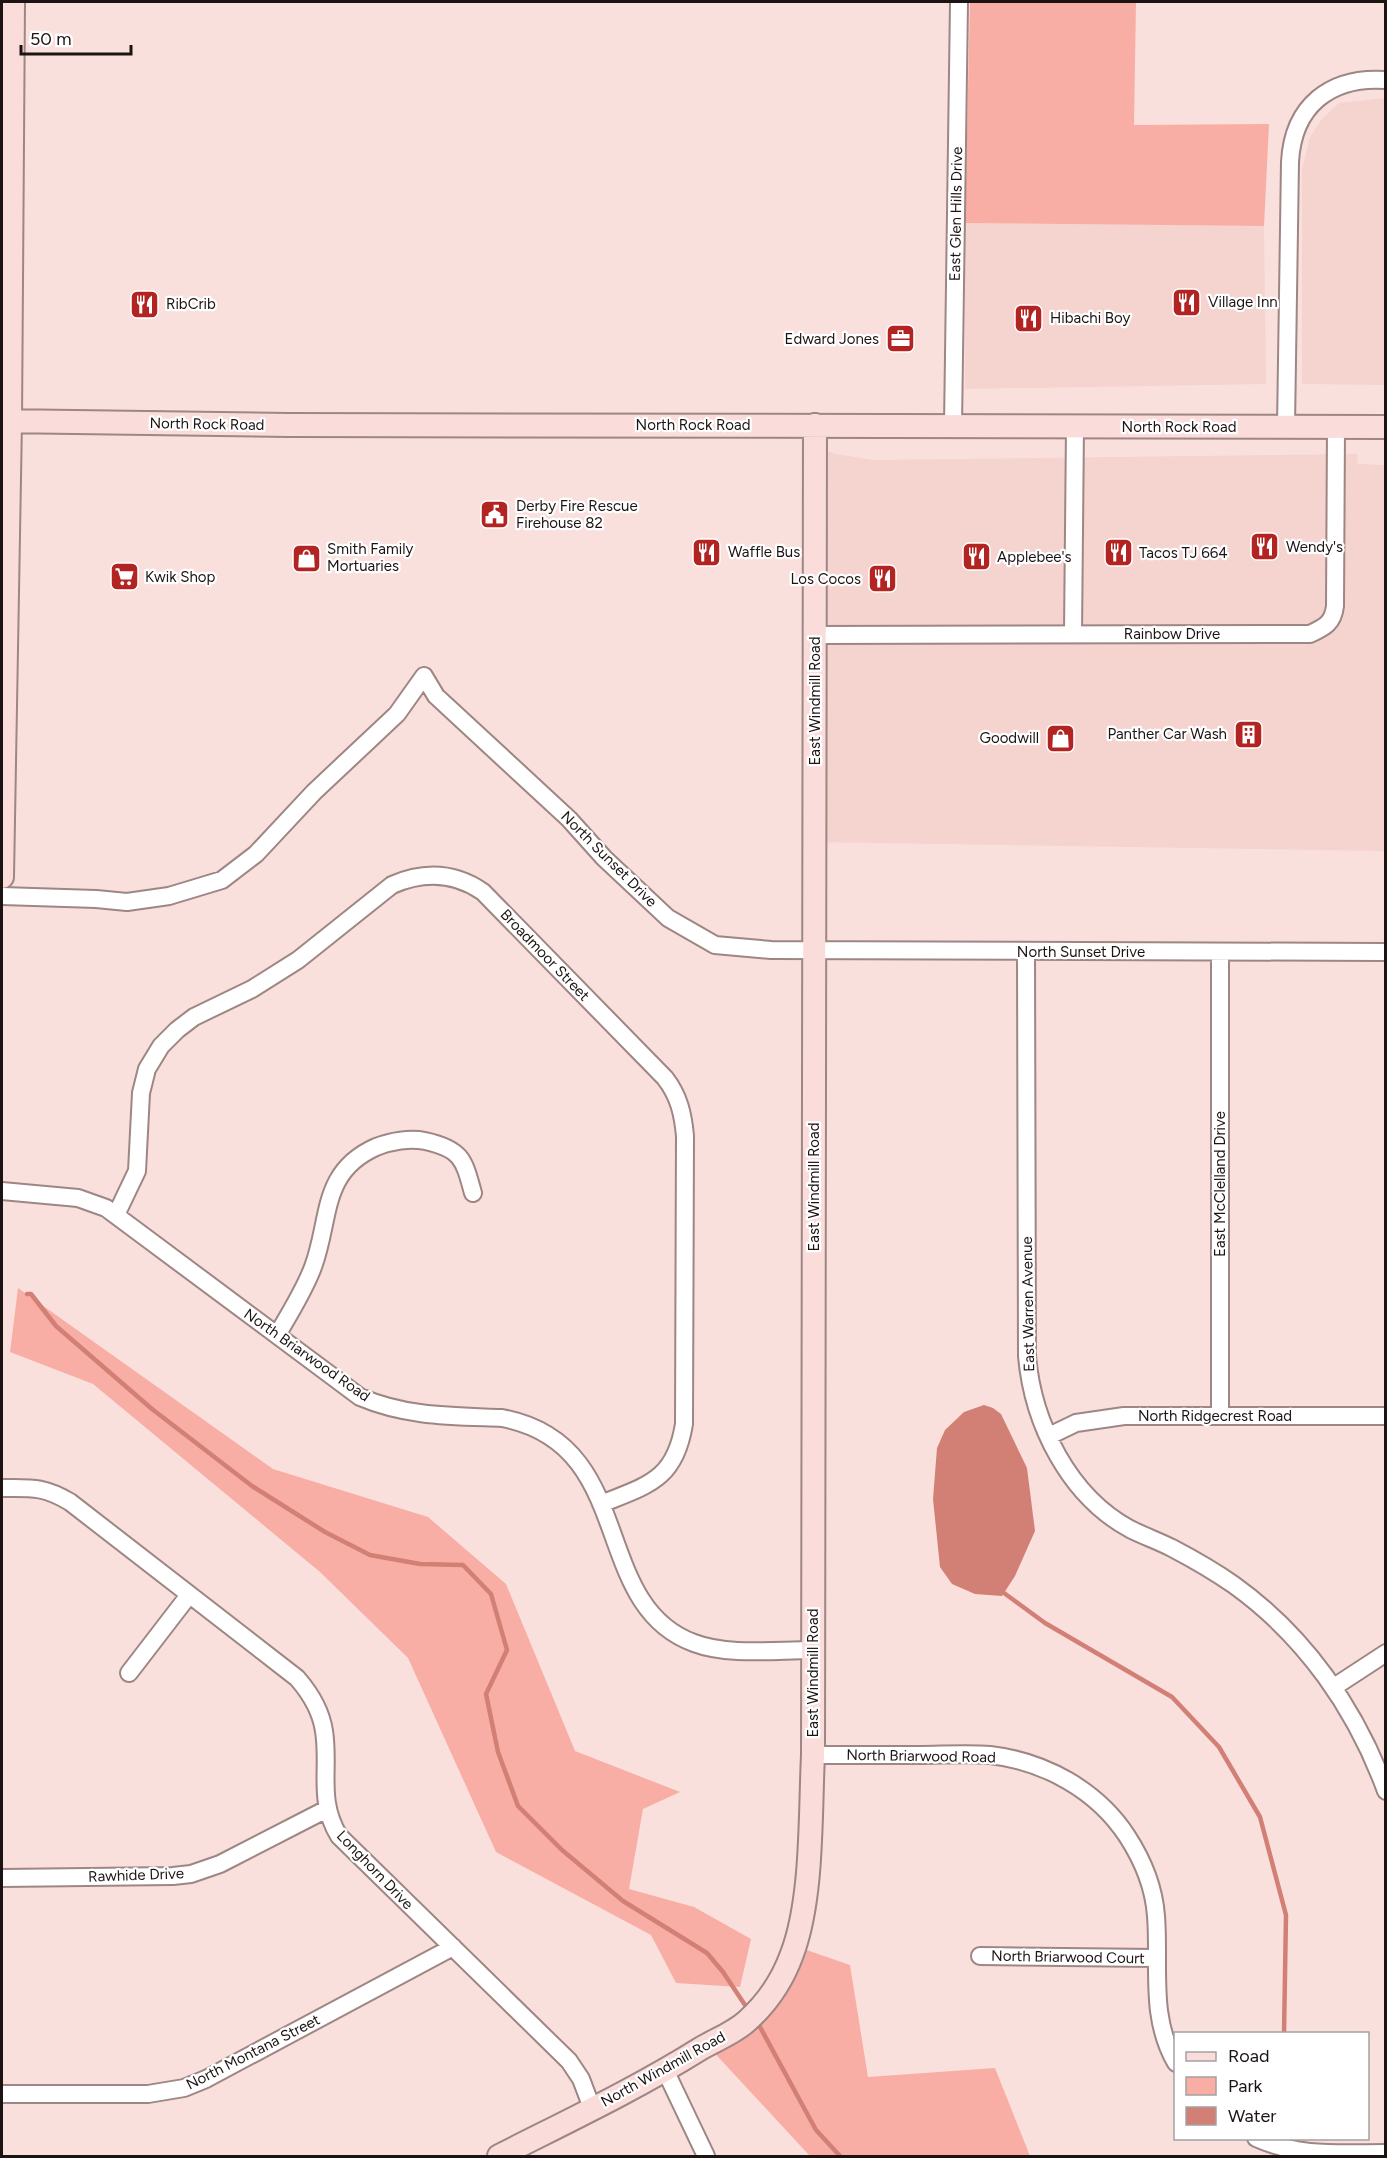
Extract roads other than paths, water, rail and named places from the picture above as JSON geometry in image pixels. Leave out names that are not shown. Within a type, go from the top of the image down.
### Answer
[{"type":"street","points":[[2,877],[13,2]]},
{"type":"street","name":"East Glen Hills Drive","points":[[953,426],[959,2]]},
{"type":"street","points":[[1286,427],[1290,162],[1293,138],[1303,115],[1328,91],[1344,83],[1359,80],[1386,80]]},
{"type":"street","name":"North Rock Road","points":[[6,421],[310,425],[1386,427]]},
{"type":"street","name":"East Windmill Road","points":[[795,1946],[807,1884],[813,1755],[815,425]]},
{"type":"street","points":[[1073,634],[1075,426]]},
{"type":"street","name":"Rainbow Drive","points":[[815,635],[1310,634],[1329,624],[1334,615],[1336,427]]},
{"type":"street","name":"North Sunset Drive","points":[[2,896],[127,902],[169,896],[222,880],[256,854],[314,792],[397,714],[424,675],[436,696],[569,819],[604,858],[668,918],[715,945],[771,950],[1386,952]]},
{"type":"street","name":"Broadmoor Street","points":[[116,1215],[137,1171],[141,1093],[145,1074],[154,1054],[177,1030],[194,1017],[252,989],[288,966],[392,885],[408,878],[426,875],[444,875],[472,884],[483,892],[665,1078],[676,1093],[681,1108],[685,1137],[684,1424],[681,1441],[674,1459],[657,1479],[601,1504]]},
{"type":"street","name":"East Warren Avenue","points":[[1026,952],[1027,1356],[1033,1397],[1049,1436],[1060,1460],[1095,1503],[1130,1528],[1210,1569],[1235,1586],[1259,1605],[1297,1642],[1334,1687],[1357,1725],[1386,1791]]},
{"type":"street","name":"East McClelland Drive","points":[[1220,952],[1220,1416]]},
{"type":"street","points":[[277,1335],[304,1290],[314,1266],[327,1206],[334,1188],[346,1169],[359,1156],[383,1144],[402,1140],[422,1141],[443,1146],[455,1151],[466,1168],[473,1193]]},
{"type":"street","name":"North Briarwood Road","points":[[2,1191],[78,1198],[106,1208],[360,1397],[380,1405],[417,1414],[502,1418],[533,1426],[551,1436],[578,1460],[590,1479],[639,1597],[653,1616],[670,1631],[692,1643],[716,1649],[812,1650]]},
{"type":"street","name":"North Ridgecrest Road","points":[[1049,1436],[1076,1423],[1124,1416],[1386,1416]]},
{"type":"street","name":"Longhorn Drive","points":[[2,1488],[34,1488],[53,1492],[70,1502],[297,1678],[315,1703],[325,1733],[325,1793],[327,1809],[334,1828],[346,1843],[569,2061],[581,2079],[592,2108]]},
{"type":"street","points":[[129,1673],[189,1595]]},
{"type":"street","points":[[1334,1687],[1386,1653]]},
{"type":"street","name":"North Briarwood Road","points":[[813,1755],[990,1755],[1021,1761],[1051,1772],[1091,1797],[1111,1815],[1132,1844],[1144,1868],[1156,1915],[1157,2000],[1165,2039],[1174,2058]]},
{"type":"street","name":"Rawhide Drive","points":[[2,1878],[191,1874],[218,1865],[327,1809]]},
{"type":"street","name":"North Windmill Road","points":[[499,2157],[665,2070],[745,2023],[773,1991],[795,1946]]},
{"type":"street","name":"North Montana Street","points":[[2,2094],[148,2094],[183,2088],[206,2079],[453,1947]]},
{"type":"street","name":"North Briarwood Court","points":[[980,1956],[1156,1958]]},
{"type":"street","points":[[665,2070],[706,2157]]},
{"type":"street","points":[[1259,2140],[1285,2149],[1308,2153],[1386,2153]]},
{"type":"water","points":[[984,1405],[1001,1414],[1027,1468],[1035,1531],[1015,1576],[1002,1596],[975,1594],[952,1584],[940,1567],[933,1499],[937,1448],[945,1430],[964,1412]]},
{"type":"waterway","points":[[27,1294],[31,1294],[56,1326],[152,1409],[252,1486],[325,1532],[370,1555],[420,1564],[463,1565],[491,1594],[507,1650],[486,1694],[498,1752],[518,1806],[562,1850],[623,1901],[707,1953],[745,2005]]},
{"type":"waterway","points":[[1004,1593],[1045,1623],[1172,1697],[1219,1747],[1260,1817],[1286,1915],[1284,2032]]},
{"type":"waterway","points":[[760,2027],[816,2130],[840,2156]]},
{"type":"place","name":"Village Inn","points":[[1187,302]]},
{"type":"place","name":"RibCrib","points":[[145,304]]},
{"type":"place","name":"Hibachi Boy","points":[[1029,318]]},
{"type":"place","name":"Edward Jones","points":[[900,339]]},
{"type":"place","name":"Derby Fire Rescue Firehouse 82","points":[[495,515]]},
{"type":"place","name":"Wendy's","points":[[1265,547]]},
{"type":"place","name":"Waffle Bus","points":[[707,552]]},
{"type":"place","name":"Tacos TJ 664","points":[[1118,553]]},
{"type":"place","name":"Applebee's","points":[[976,557]]},
{"type":"place","name":"Smith Family Mortuaries","points":[[306,558]]},
{"type":"place","name":"Kwik Shop","points":[[124,577]]},
{"type":"place","name":"Los Cocos","points":[[882,579]]},
{"type":"place","name":"Panther Car Wash","points":[[1248,734]]},
{"type":"place","name":"Goodwill","points":[[1060,738]]}]
